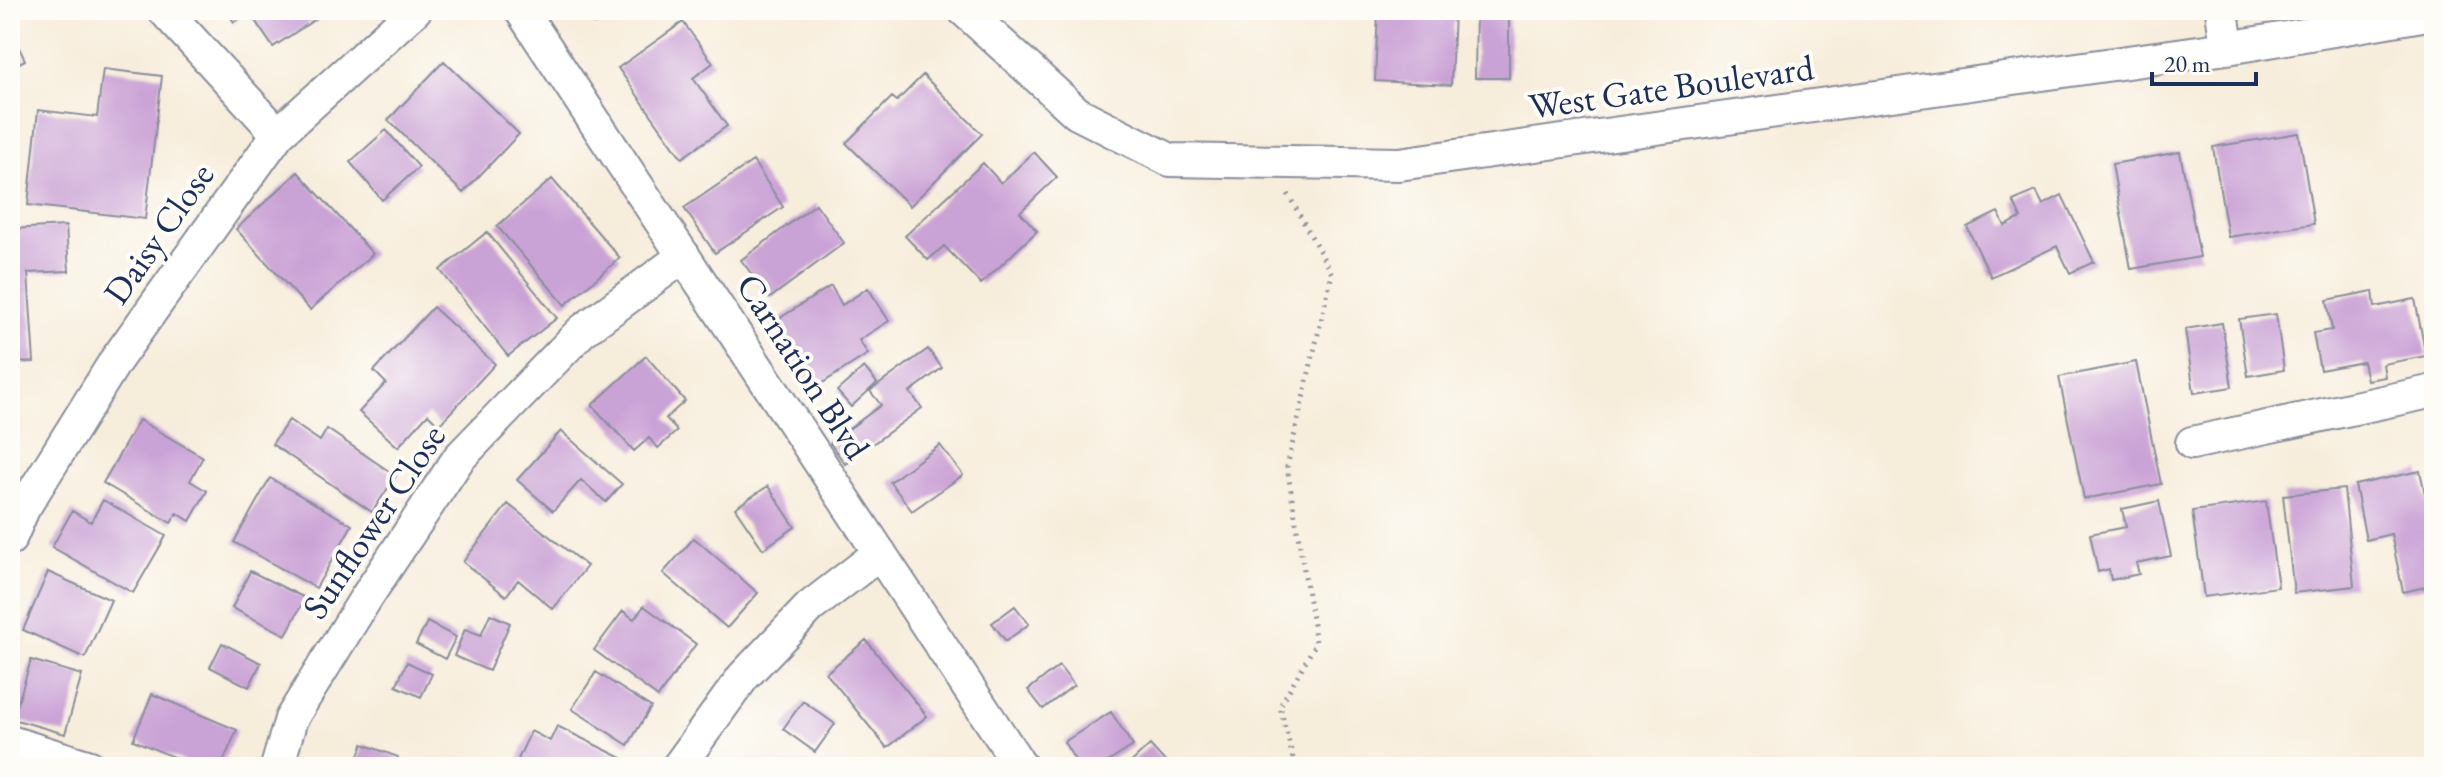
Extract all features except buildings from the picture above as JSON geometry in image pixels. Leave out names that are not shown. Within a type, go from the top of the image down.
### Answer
[{"type":"street","points":[[164,10],[278,134]]},
{"type":"street","name":"Daisy Close","points":[[10,539],[23,509],[116,360],[278,134],[415,10]]},
{"type":"street","name":"Carnation Blvd","points":[[521,10],[1021,767]]},
{"type":"street","name":"West Gate Boulevard","points":[[964,10],[1077,113],[1170,160],[1399,164],[2227,48],[2434,13]]},
{"type":"street","points":[[2222,10],[2227,48]]},
{"type":"street","name":"Sunflower Close","points":[[277,767],[291,719],[366,598],[459,458],[582,331],[684,256]]},
{"type":"street","points":[[2192,443],[2434,391]]},
{"type":"street","points":[[678,767],[743,677],[810,607],[880,553]]},
{"type":"street","points":[[10,742],[90,767]]},
{"type":"path","points":[[1271,163],[1332,274],[1287,467],[1316,643],[1280,706],[1295,767]]}]
